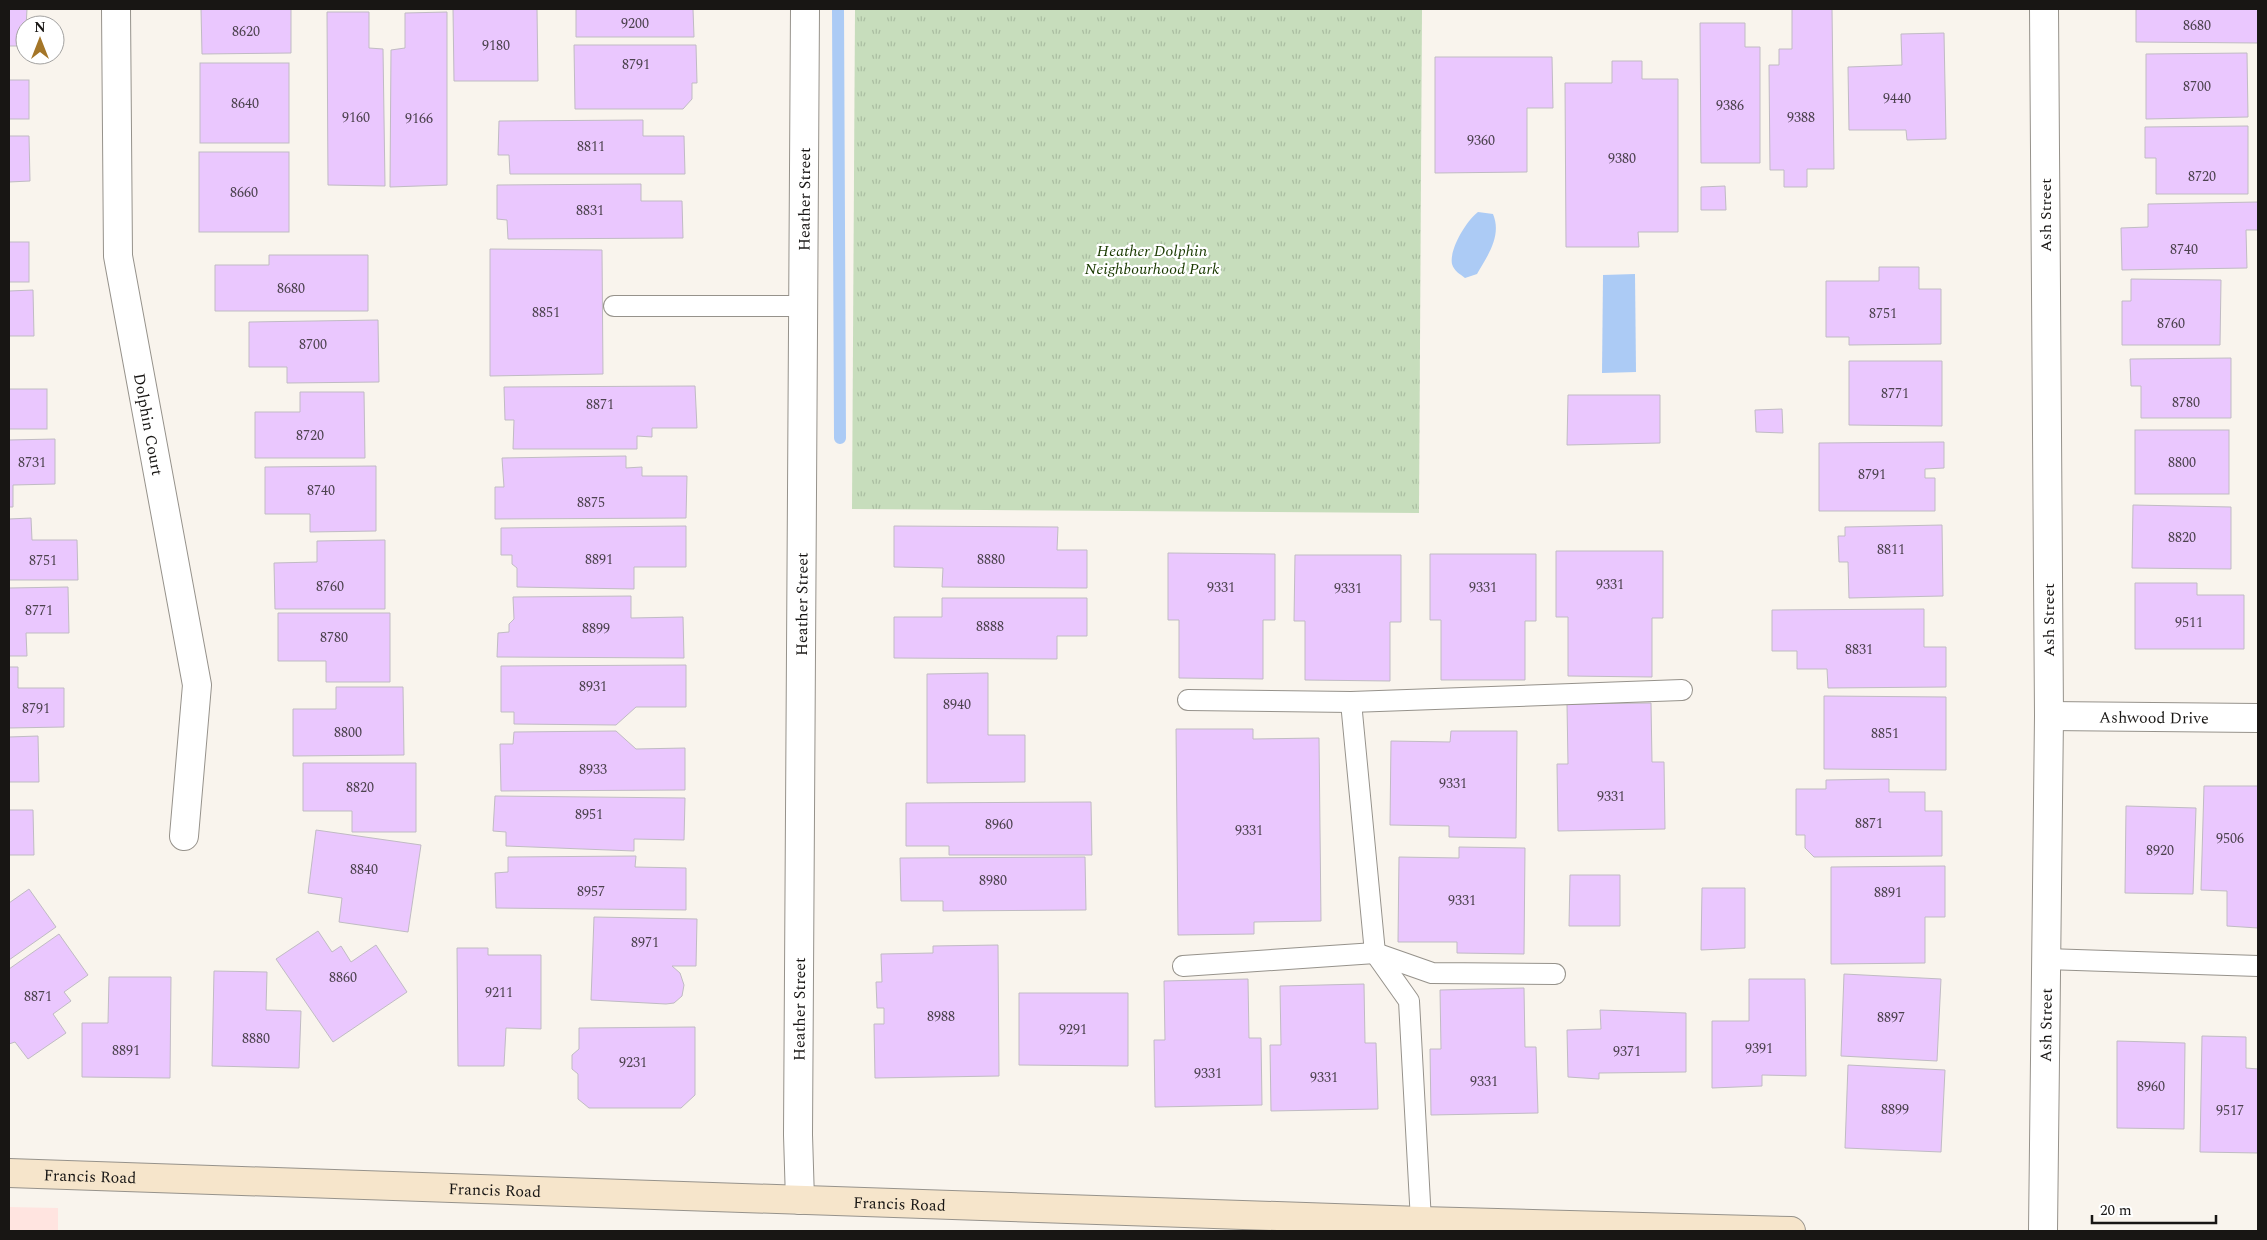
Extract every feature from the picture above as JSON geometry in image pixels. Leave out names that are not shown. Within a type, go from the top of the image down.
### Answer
[{"type":"street","name":"Dolphin Court","points":[[116,9],[118,256],[197,685],[184,836]]},
{"type":"street","name":"Heather Street","points":[[800,1200],[798,1125],[805,9]]},
{"type":"street","name":"Ash Street","points":[[2043,1231],[2049,716],[2044,9]]},
{"type":"street","name":"Ashwood Drive","points":[[2049,716],[2258,718]]},
{"type":"street","name":"Francis Road","points":[[9,1173],[1421,1221],[1791,1231]]},
{"type":"lane","points":[[614,306],[803,306]]},
{"type":"lane","points":[[1188,700],[1351,702],[1682,690]]},
{"type":"lane","points":[[1351,702],[1376,953],[1409,1001],[1421,1221]]},
{"type":"lane","points":[[1183,966],[1376,953],[1432,973],[1556,974]]},
{"type":"lane","points":[[2046,960],[2258,966]]},
{"type":"shaded area","points":[[9,1207],[58,1208],[58,1231],[9,1231]]},
{"type":"green space","name":"Heather Dolphin Neighbourhood Park","points":[[855,9],[1422,9],[1419,513],[852,509]]},
{"type":"water","points":[[1478,212],[1493,214],[1496,230],[1495,238],[1477,274],[1465,278],[1454,269],[1452,264],[1453,251],[1460,235],[1469,221]]},
{"type":"water","points":[[1635,274],[1636,372],[1602,373],[1603,275]]},
{"type":"building","points":[[9,9],[27,9],[27,15],[15,15],[15,46],[9,46]]},
{"type":"building","points":[[201,9],[291,9],[291,53],[202,54]]},
{"type":"building","points":[[453,9],[537,9],[538,81],[454,81]]},
{"type":"building","points":[[576,9],[693,9],[694,37],[576,37]]},
{"type":"building","points":[[1792,9],[1832,9],[1834,169],[1807,169],[1807,187],[1784,187],[1784,170],[1770,170],[1769,65],[1779,65],[1779,49],[1792,49]]},
{"type":"building","points":[[2136,9],[2258,9],[2258,43],[2136,42]]},
{"type":"building","points":[[327,12],[369,12],[369,48],[383,49],[385,186],[328,185]]},
{"type":"building","points":[[447,12],[447,185],[390,187],[391,50],[405,48],[405,13]]},
{"type":"building","points":[[1700,23],[1745,23],[1745,47],[1760,47],[1760,163],[1701,163]]},
{"type":"building","points":[[1944,33],[1946,139],[1907,140],[1906,130],[1849,130],[1848,67],[1902,65],[1901,34]]},
{"type":"building","points":[[574,45],[696,45],[697,83],[692,83],[692,99],[683,109],[575,109]]},
{"type":"building","points":[[2247,53],[2248,117],[2146,119],[2146,54]]},
{"type":"building","points":[[1435,57],[1552,57],[1553,108],[1527,108],[1527,172],[1435,173]]},
{"type":"building","points":[[1612,61],[1642,61],[1642,79],[1678,79],[1678,232],[1638,232],[1639,247],[1566,247],[1565,83],[1612,83]]},
{"type":"building","points":[[200,63],[289,63],[289,143],[200,143]]},
{"type":"building","points":[[9,80],[29,80],[29,119],[9,119]]},
{"type":"building","points":[[643,120],[643,136],[684,136],[685,174],[510,174],[509,155],[498,155],[499,121]]},
{"type":"building","points":[[2248,126],[2248,194],[2156,194],[2156,158],[2145,158],[2145,127]]},
{"type":"building","points":[[9,136],[29,136],[30,181],[9,182]]},
{"type":"building","points":[[199,152],[289,152],[289,232],[199,232]]},
{"type":"building","points":[[641,184],[641,201],[682,201],[683,238],[508,239],[507,220],[497,219],[497,185]]},
{"type":"building","points":[[1725,186],[1726,210],[1701,210],[1701,187]]},
{"type":"building","points":[[2258,202],[2258,230],[2246,230],[2247,268],[2122,270],[2121,228],[2148,227],[2148,204]]},
{"type":"building","points":[[9,242],[29,242],[29,282],[9,282]]},
{"type":"building","points":[[490,249],[602,250],[603,374],[490,376]]},
{"type":"building","points":[[269,255],[368,255],[368,311],[215,311],[215,265],[269,265]]},
{"type":"building","points":[[1879,267],[1919,267],[1919,289],[1941,289],[1941,344],[1849,345],[1849,337],[1826,337],[1826,281],[1879,281]]},
{"type":"building","points":[[2131,279],[2221,280],[2220,345],[2122,345],[2122,301],[2131,301]]},
{"type":"building","points":[[33,290],[34,336],[9,336],[9,291]]},
{"type":"building","points":[[378,320],[379,382],[287,383],[287,367],[249,367],[249,322]]},
{"type":"building","points":[[2231,358],[2231,418],[2141,418],[2141,386],[2131,386],[2130,359]]},
{"type":"building","points":[[1849,361],[1942,361],[1942,426],[1849,425]]},
{"type":"building","points":[[695,386],[697,428],[652,428],[652,437],[637,436],[637,449],[513,449],[514,420],[505,420],[504,387]]},
{"type":"building","points":[[9,389],[47,389],[47,429],[9,429]]},
{"type":"building","points":[[300,392],[364,392],[365,458],[255,458],[255,412],[300,412]]},
{"type":"building","points":[[1568,395],[1660,395],[1660,443],[1567,445]]},
{"type":"building","points":[[1782,409],[1783,433],[1756,432],[1755,410]]},
{"type":"building","points":[[2135,430],[2229,430],[2229,494],[2135,494]]},
{"type":"building","points":[[55,439],[55,484],[13,485],[13,507],[9,507],[9,440]]},
{"type":"building","points":[[1944,442],[1944,468],[1925,469],[1925,478],[1935,478],[1935,511],[1819,511],[1819,443]]},
{"type":"building","points":[[626,456],[626,468],[642,467],[642,476],[687,476],[686,518],[495,519],[495,487],[504,487],[502,458]]},
{"type":"building","points":[[376,466],[376,531],[310,532],[310,514],[265,514],[265,467]]},
{"type":"building","points":[[2133,505],[2231,507],[2231,569],[2132,568]]},
{"type":"building","points":[[31,518],[32,540],[77,540],[78,580],[9,580],[9,519]]},
{"type":"building","points":[[1942,525],[1943,596],[1849,598],[1848,562],[1839,562],[1838,536],[1845,536],[1845,527]]},
{"type":"building","points":[[686,526],[686,567],[634,567],[634,589],[517,587],[517,568],[512,564],[512,555],[501,555],[501,528]]},
{"type":"building","points":[[894,526],[1058,527],[1057,550],[1087,550],[1087,588],[942,587],[943,568],[894,567]]},
{"type":"building","points":[[385,540],[385,609],[275,609],[274,563],[317,562],[317,541]]},
{"type":"building","points":[[1556,551],[1663,551],[1663,618],[1652,618],[1652,677],[1568,676],[1568,617],[1556,617]]},
{"type":"building","points":[[1168,553],[1275,554],[1275,620],[1263,620],[1263,679],[1179,678],[1179,620],[1168,620]]},
{"type":"building","points":[[1430,554],[1536,554],[1536,621],[1525,621],[1525,680],[1441,680],[1441,620],[1430,620]]},
{"type":"building","points":[[1295,555],[1401,555],[1401,622],[1390,622],[1390,681],[1305,680],[1305,621],[1294,621]]},
{"type":"building","points":[[2135,583],[2197,583],[2197,595],[2244,595],[2244,649],[2135,649]]},
{"type":"building","points":[[68,587],[69,633],[26,633],[27,656],[9,656],[9,588]]},
{"type":"building","points":[[631,596],[631,618],[683,617],[684,658],[497,657],[498,633],[509,632],[509,624],[514,619],[513,597]]},
{"type":"building","points":[[942,598],[1087,598],[1087,636],[1057,636],[1057,659],[894,658],[894,617],[942,617]]},
{"type":"building","points":[[1924,609],[1924,647],[1946,647],[1946,687],[1828,688],[1827,669],[1797,669],[1797,651],[1772,651],[1772,610]]},
{"type":"building","points":[[278,613],[390,613],[390,682],[326,682],[326,661],[278,661]]},
{"type":"building","points":[[686,665],[686,707],[636,707],[616,725],[514,724],[514,712],[501,712],[501,666]]},
{"type":"building","points":[[9,667],[18,667],[18,688],[64,688],[64,727],[9,728]]},
{"type":"building","points":[[988,673],[988,735],[1025,735],[1025,782],[927,783],[927,674]]},
{"type":"building","points":[[336,687],[403,687],[404,755],[293,756],[293,709],[336,709]]},
{"type":"building","points":[[1824,696],[1946,697],[1946,770],[1824,769]]},
{"type":"building","points":[[1651,703],[1652,762],[1664,762],[1665,829],[1558,831],[1557,764],[1568,764],[1567,704]]},
{"type":"building","points":[[1176,729],[1253,729],[1253,739],[1319,738],[1321,921],[1254,922],[1254,934],[1178,935]]},
{"type":"building","points":[[616,731],[636,749],[685,748],[685,790],[501,791],[500,744],[513,744],[514,732]]},
{"type":"building","points":[[1451,731],[1517,731],[1516,838],[1449,837],[1449,826],[1390,825],[1391,741],[1450,742]]},
{"type":"building","points":[[38,736],[39,782],[9,782],[9,737]]},
{"type":"building","points":[[303,763],[416,763],[416,832],[352,832],[352,811],[303,811]]},
{"type":"building","points":[[1889,779],[1889,792],[1925,792],[1925,811],[1942,811],[1942,856],[1814,857],[1805,848],[1805,835],[1796,835],[1796,789],[1826,789],[1826,780]]},
{"type":"building","points":[[2204,786],[2258,786],[2258,928],[2227,926],[2227,891],[2201,890]]},
{"type":"building","points":[[495,796],[685,798],[684,840],[634,839],[634,851],[506,846],[506,832],[493,831]]},
{"type":"building","points":[[1091,802],[1092,855],[949,855],[949,846],[906,846],[906,803]]},
{"type":"building","points":[[2126,806],[2196,808],[2193,894],[2125,893]]},
{"type":"building","points":[[9,810],[33,810],[34,855],[9,855]]},
{"type":"building","points":[[316,830],[421,845],[408,932],[339,922],[342,898],[308,893]]},
{"type":"building","points":[[1459,847],[1525,848],[1524,954],[1457,953],[1457,942],[1398,942],[1399,857],[1459,858]]},
{"type":"building","points":[[636,856],[635,867],[686,868],[686,910],[496,908],[495,873],[508,872],[508,857]]},
{"type":"building","points":[[1085,857],[1086,910],[943,911],[943,901],[901,901],[900,858]]},
{"type":"building","points":[[1945,866],[1945,917],[1925,917],[1925,963],[1831,964],[1831,867]]},
{"type":"building","points":[[1570,875],[1620,875],[1620,926],[1569,926]]},
{"type":"building","points":[[1702,888],[1745,888],[1745,948],[1701,950]]},
{"type":"building","points":[[29,889],[56,927],[9,960],[9,903]]},
{"type":"building","points":[[594,917],[697,919],[696,966],[672,966],[680,973],[684,985],[682,996],[674,1003],[666,1004],[591,1000]]},
{"type":"building","points":[[318,931],[332,952],[341,946],[351,962],[376,945],[407,992],[333,1042],[276,959]]},
{"type":"building","points":[[59,934],[88,975],[64,992],[71,1001],[53,1014],[66,1033],[28,1059],[15,1042],[9,1044],[9,969]]},
{"type":"building","points":[[998,945],[999,1076],[875,1078],[874,1024],[884,1024],[884,1008],[877,1008],[876,982],[882,982],[881,954],[933,953],[933,946]]},
{"type":"building","points":[[457,948],[488,948],[488,955],[541,955],[541,1029],[506,1028],[504,1066],[458,1066]]},
{"type":"building","points":[[214,971],[267,972],[266,1010],[301,1011],[299,1068],[212,1066]]},
{"type":"building","points":[[1844,974],[1941,979],[1937,1061],[1841,1056]]},
{"type":"building","points":[[109,977],[171,977],[170,1078],[82,1077],[82,1023],[108,1023]]},
{"type":"building","points":[[1248,979],[1249,1038],[1261,1038],[1262,1105],[1155,1107],[1154,1040],[1165,1040],[1164,981]]},
{"type":"building","points":[[1749,979],[1805,979],[1806,1076],[1762,1075],[1762,1086],[1712,1088],[1712,1021],[1749,1021]]},
{"type":"building","points":[[1364,984],[1365,1043],[1376,1043],[1378,1109],[1271,1111],[1270,1045],[1281,1045],[1280,986]]},
{"type":"building","points":[[1524,988],[1525,1047],[1536,1047],[1538,1113],[1431,1115],[1430,1049],[1441,1049],[1440,990]]},
{"type":"building","points":[[1019,993],[1128,993],[1128,1066],[1019,1065]]},
{"type":"building","points":[[1600,1010],[1686,1013],[1686,1072],[1599,1073],[1599,1079],[1568,1077],[1567,1030],[1601,1029]]},
{"type":"building","points":[[695,1027],[695,1095],[681,1108],[589,1108],[578,1099],[578,1074],[572,1069],[572,1055],[579,1049],[579,1028]]},
{"type":"building","points":[[2202,1036],[2246,1037],[2246,1068],[2258,1069],[2258,1153],[2200,1152]]},
{"type":"building","points":[[2117,1041],[2185,1043],[2184,1129],[2117,1128]]},
{"type":"building","points":[[1848,1065],[1945,1070],[1941,1152],[1845,1148]]},
{"type":"waterway","points":[[838,9],[840,438]]}]
